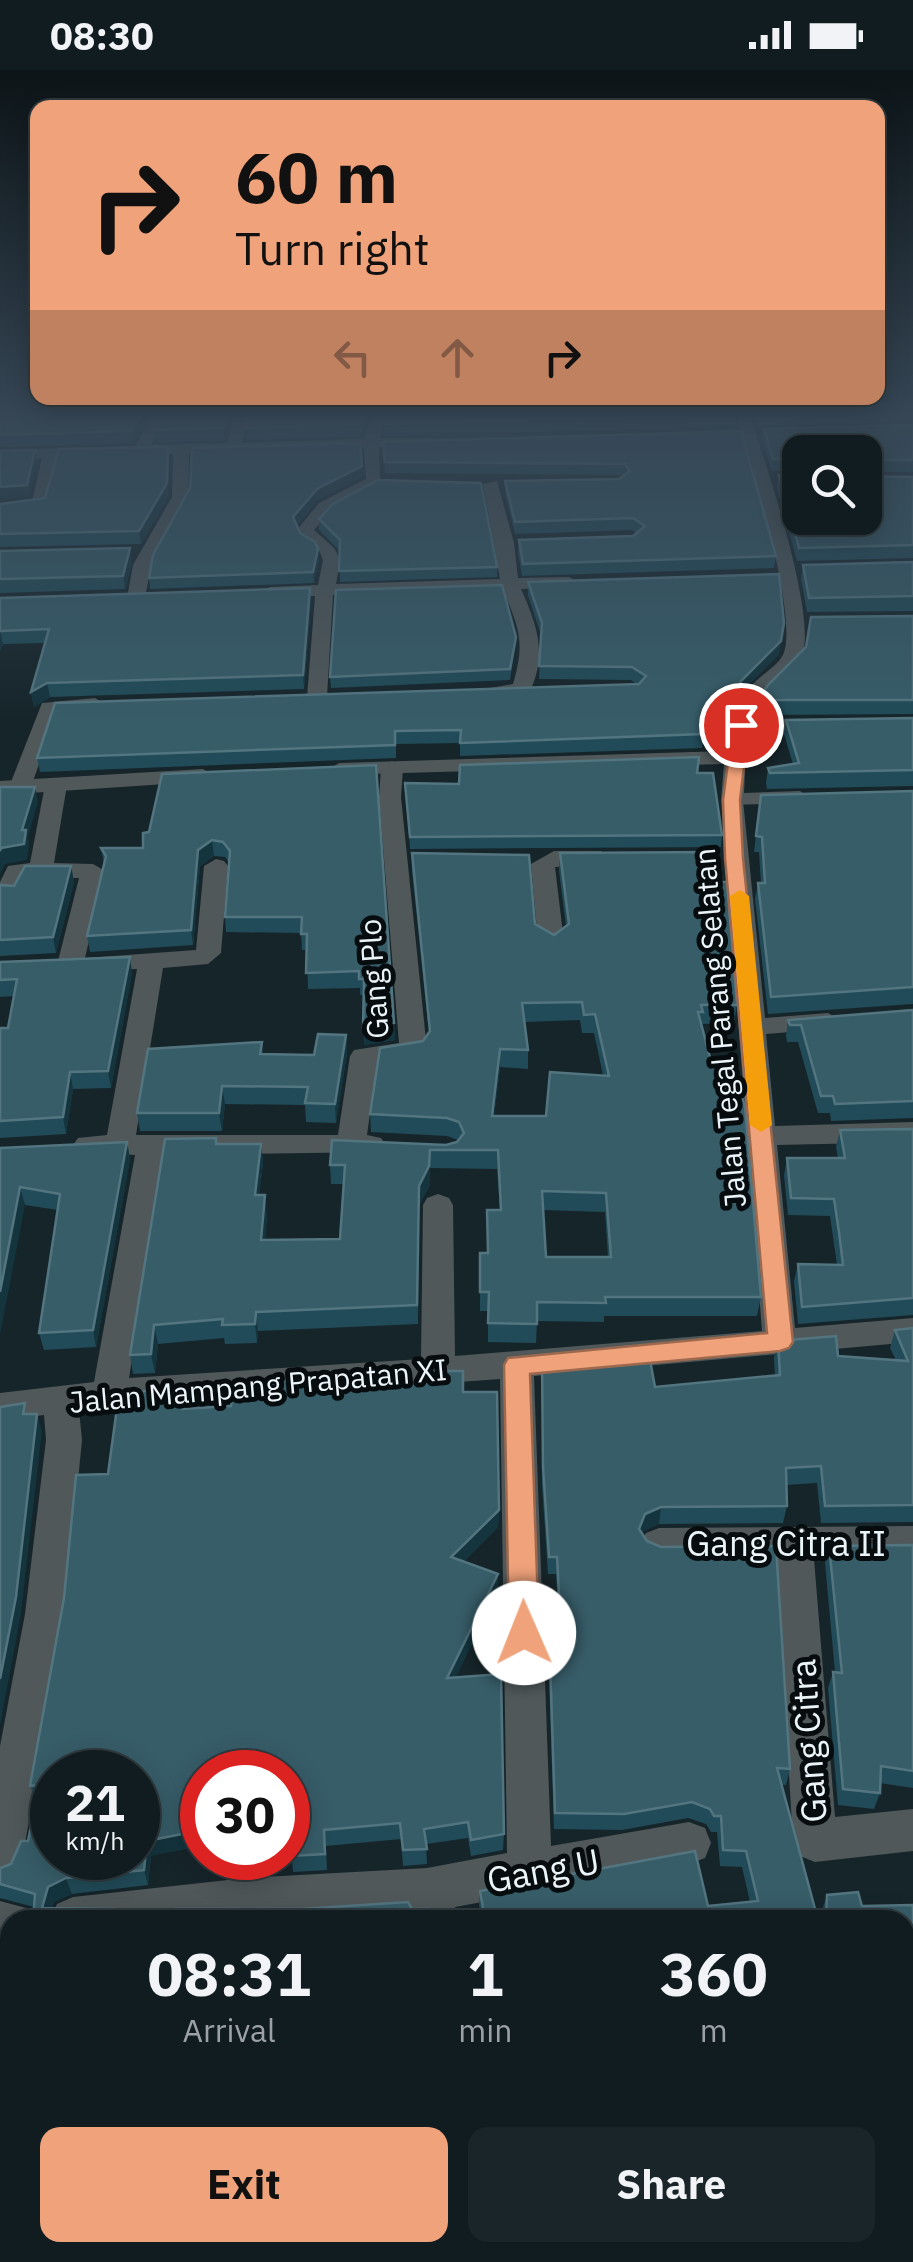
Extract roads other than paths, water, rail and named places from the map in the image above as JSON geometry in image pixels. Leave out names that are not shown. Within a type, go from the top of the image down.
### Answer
[{"type":"street","points":[[136,598],[140,554],[166,516]]},
{"type":"street","points":[[315,516],[307,524],[305,534],[331,552],[328,589],[322,606],[318,697]]},
{"type":"street","points":[[503,516],[514,543],[510,584],[528,626],[532,651],[522,689]]},
{"type":"street","name":"Jalan Tegal Parang Selatan","points":[[776,516],[785,574],[804,622],[792,656],[752,697],[741,725],[724,858],[752,1026],[780,1342]]},
{"type":"street","points":[[254,592],[589,582]]},
{"type":"street","points":[[474,694],[522,689],[546,692]]},
{"type":"street","points":[[110,704],[49,707],[10,788],[233,774]]},
{"type":"street","points":[[741,725],[843,726]]},
{"type":"street","points":[[312,771],[736,757]]},
{"type":"street","name":"Gang Plo","points":[[351,1144],[364,1056],[413,1050],[406,860],[390,797],[392,768]]},
{"type":"street","points":[[41,870],[56,785]]},
{"type":"street","points":[[732,800],[822,798]]},
{"type":"street","points":[[552,942],[536,862],[554,858],[622,858]]},
{"type":"street","points":[[35,966],[199,959],[208,953],[216,866]]},
{"type":"street","points":[[8,893],[17,871],[93,871],[70,965]]},
{"type":"street","points":[[109,1393],[151,960]]},
{"type":"street","points":[[752,1026],[859,1019]]},
{"type":"street","points":[[762,1136],[913,1132]]},
{"type":"street","points":[[52,1148],[351,1144],[408,1148]]},
{"type":"street","points":[[438,1205],[438,1370]]},
{"type":"street","name":"Jalan Mampang Prapatan XI","points":[[0,1407],[109,1393],[517,1365],[913,1330]]},
{"type":"street","points":[[517,1365],[530,1872]]},
{"type":"street","points":[[0,1861],[45,1614],[64,1440],[60,1400]]},
{"type":"street","name":"Gang Citra II","points":[[659,1544],[913,1542]]},
{"type":"street","name":"Gang Citra","points":[[794,1543],[815,1840],[913,1830]]},
{"type":"street","name":"Gang U","points":[[164,1910],[246,1901],[432,1905],[530,1872],[689,1844]]}]
